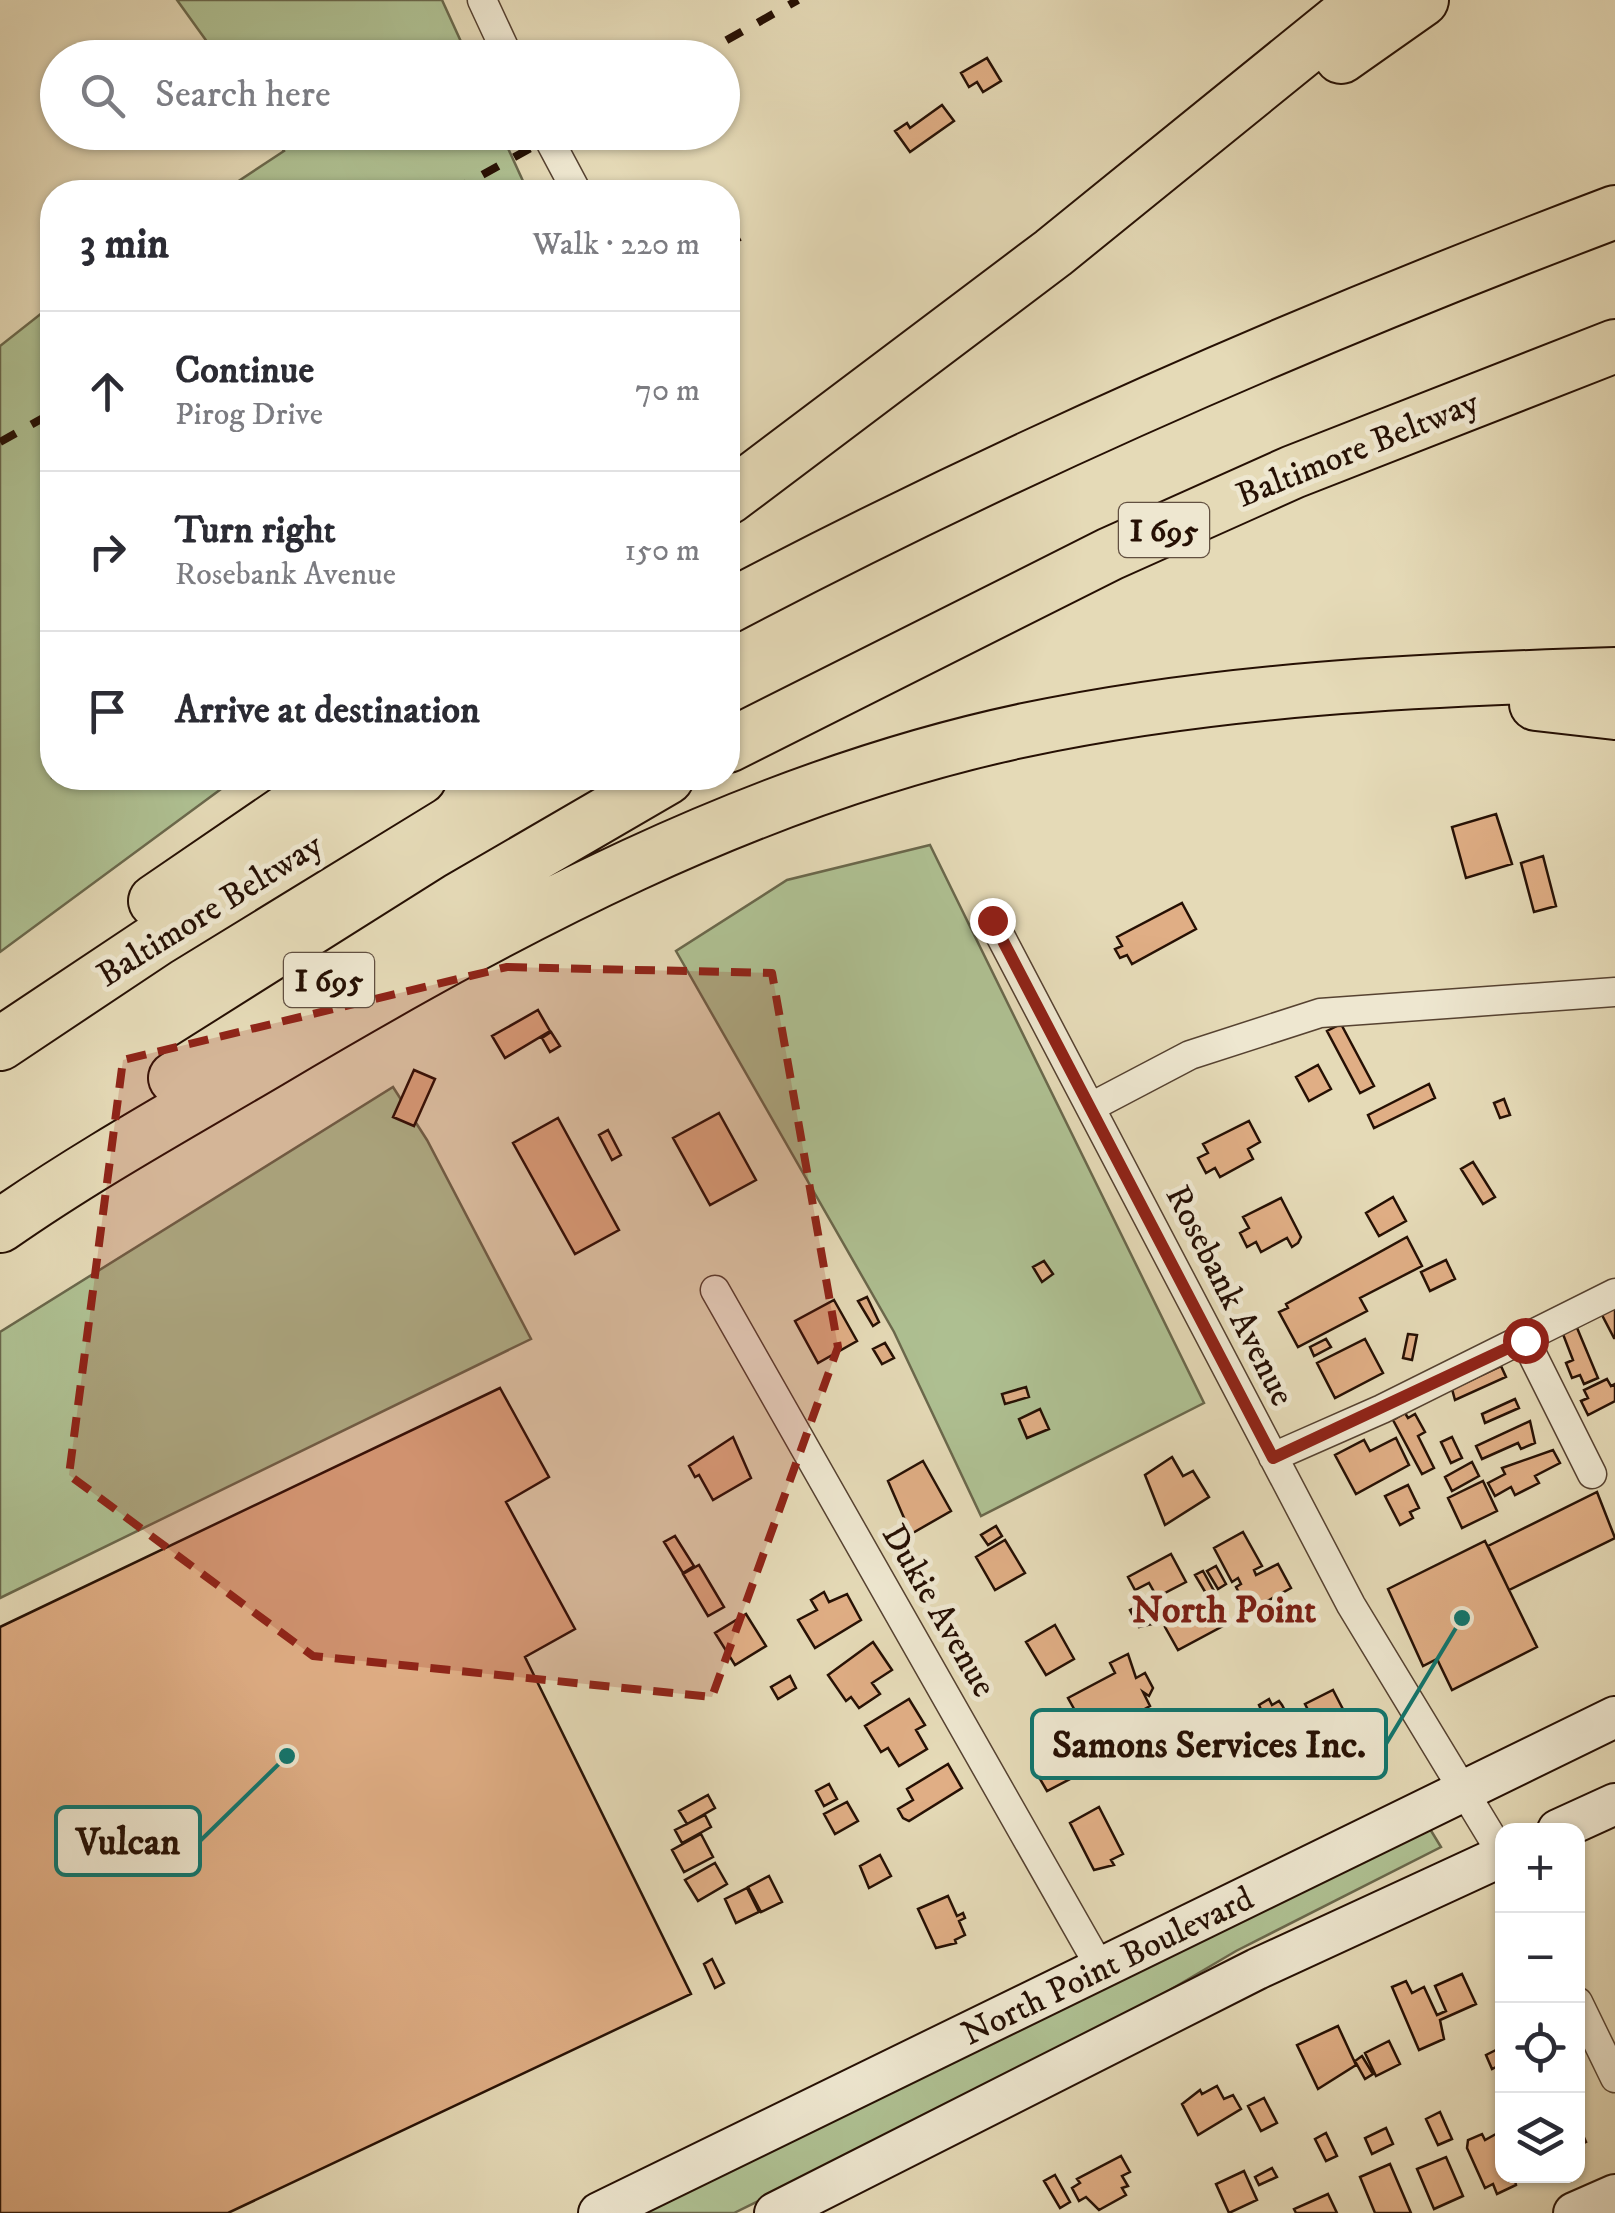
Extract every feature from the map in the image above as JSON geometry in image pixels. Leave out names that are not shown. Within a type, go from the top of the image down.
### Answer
[{"type":"highway","points":[[740,489],[1053,253],[1365,0]]},
{"type":"highway","points":[[1053,253],[1422,0]]},
{"type":"highway","points":[[740,601],[1040,451],[1230,365],[1615,212]]},
{"type":"highway","name":"Baltimore Beltway","points":[[740,740],[1093,563],[1226,502],[1615,346]]},
{"type":"highway","points":[[0,1226],[346,1016],[524,917],[719,825],[922,756],[1023,731],[1204,699],[1402,680],[1615,674]]},
{"type":"highway","points":[[1204,699],[1494,701],[1615,713]]},
{"type":"highway","points":[[0,1008],[318,790]]},
{"type":"highway","name":"Baltimore Beltway","points":[[0,1044],[156,940],[400,790]]},
{"type":"highway","name":"I 695","points":[[0,1197],[240,1035],[647,790]]},
{"type":"main road","name":"North Point Boulevard","points":[[599,2213],[1615,1718]]},
{"type":"main road","points":[[1573,1823],[1615,1804]]},
{"type":"main road","name":"North Point Boulevard","points":[[775,2213],[1258,1969],[1495,1858]]},
{"type":"main road","points":[[1574,2213],[1615,2195]]},
{"type":"street","points":[[482,0],[501,40]]},
{"type":"street","points":[[555,150],[571,180]]},
{"type":"street","name":"Rosebank Avenue","points":[[992,920],[1364,1629],[1495,1843]]},
{"type":"street","points":[[1091,1107],[1190,1055],[1320,1014],[1615,992]]},
{"type":"street","name":"Dukie Avenue","points":[[715,1290],[1100,1966]]},
{"type":"street","points":[[1273,1458],[1525,1340],[1615,1293]]},
{"type":"street","points":[[1525,1340],[1592,1474]]},
{"type":"street","points":[[1578,2003],[1615,2078]]},
{"type":"highlighted area","points":[[507,967],[772,973],[838,1347],[712,1697],[313,1656],[69,1475],[123,1060]]},
{"type":"green space","points":[[177,0],[442,0],[460,40],[206,40]]},
{"type":"green space","points":[[509,150],[523,180],[240,180],[284,151]]},
{"type":"green space","points":[[40,314],[40,790],[220,790],[0,952],[0,346]]},
{"type":"green space","points":[[930,845],[1204,1403],[981,1516],[894,1332],[676,951],[787,880]]},
{"type":"green space","points":[[393,1087],[427,1140],[531,1339],[0,1598],[0,1332]]},
{"type":"green space","points":[[1427,1824],[1441,1847],[1236,1951],[1080,2043],[734,2213],[635,2213]]},
{"type":"building","points":[[987,58],[1001,81],[983,92],[977,82],[969,87],[961,73]]},
{"type":"building","points":[[942,105],[954,121],[910,152],[895,131],[907,123],[910,128]]},
{"type":"building","points":[[1496,814],[1512,864],[1466,878],[1452,827]]},
{"type":"building","points":[[1543,856],[1556,906],[1534,912],[1521,863]]},
{"type":"building","points":[[1182,903],[1196,929],[1132,964],[1127,955],[1120,958],[1115,949],[1122,946],[1117,937]]},
{"type":"building","points":[[538,1010],[550,1031],[505,1058],[492,1036]]},
{"type":"building","points":[[1341,1024],[1374,1086],[1360,1093],[1327,1031]]},
{"type":"building","points":[[551,1032],[560,1046],[550,1052],[542,1038]]},
{"type":"building","points":[[1318,1065],[1331,1089],[1309,1101],[1296,1077]]},
{"type":"building","points":[[414,1070],[435,1079],[414,1126],[393,1117]]},
{"type":"building","points":[[1429,1084],[1435,1098],[1374,1128],[1368,1115]]},
{"type":"building","points":[[1504,1099],[1510,1115],[1500,1118],[1494,1103]]},
{"type":"building","points":[[719,1113],[756,1180],[710,1205],[673,1138]]},
{"type":"building","points":[[558,1118],[619,1230],[575,1254],[513,1143]]},
{"type":"building","points":[[1249,1121],[1260,1142],[1248,1149],[1253,1159],[1220,1177],[1215,1168],[1206,1173],[1198,1158],[1208,1153],[1203,1144]]},
{"type":"building","points":[[608,1130],[621,1155],[612,1160],[599,1135]]},
{"type":"building","points":[[1473,1162],[1495,1197],[1483,1204],[1461,1169]]},
{"type":"building","points":[[1393,1197],[1406,1221],[1379,1236],[1366,1213]]},
{"type":"building","points":[[1281,1198],[1301,1237],[1298,1243],[1292,1247],[1287,1238],[1261,1252],[1256,1242],[1247,1247],[1240,1233],[1249,1228],[1243,1217]]},
{"type":"building","points":[[1407,1237],[1422,1266],[1360,1298],[1367,1311],[1298,1347],[1279,1312],[1288,1308],[1286,1304]]},
{"type":"building","points":[[1446,1260],[1455,1279],[1430,1291],[1421,1272]]},
{"type":"building","points":[[1044,1261],[1053,1274],[1042,1282],[1033,1267]]},
{"type":"building","points":[[867,1297],[879,1322],[873,1326],[858,1301]]},
{"type":"building","points":[[834,1300],[857,1341],[818,1363],[795,1321]]},
{"type":"building","points":[[1615,1308],[1615,1338],[1614,1338],[1602,1315]]},
{"type":"building","points":[[1575,1323],[1598,1378],[1584,1384],[1580,1375],[1572,1378],[1566,1363],[1573,1360],[1561,1329]]},
{"type":"building","points":[[1408,1334],[1417,1335],[1412,1360],[1403,1358]]},
{"type":"building","points":[[1326,1339],[1331,1347],[1314,1356],[1310,1347]]},
{"type":"building","points":[[1365,1339],[1383,1373],[1335,1398],[1317,1363]]},
{"type":"building","points":[[885,1343],[894,1358],[882,1364],[873,1349]]},
{"type":"building","points":[[1501,1366],[1506,1377],[1455,1400],[1452,1389]]},
{"type":"building","points":[[1607,1379],[1611,1386],[1615,1384],[1615,1401],[1588,1415],[1581,1401],[1588,1398],[1584,1390]]},
{"type":"building","points":[[1026,1387],[1029,1397],[1005,1404],[1002,1394]]},
{"type":"building","points":[[500,1388],[549,1477],[506,1502],[575,1629],[525,1657],[691,1994],[228,2213],[0,2213],[0,1627]]},
{"type":"building","points":[[1515,1399],[1519,1408],[1485,1423],[1482,1414]]},
{"type":"building","points":[[1040,1409],[1049,1429],[1027,1438],[1019,1419]]},
{"type":"building","points":[[1405,1413],[1408,1418],[1415,1414],[1425,1432],[1418,1436],[1434,1468],[1422,1474],[1393,1420]]},
{"type":"building","points":[[1530,1421],[1535,1443],[1521,1449],[1518,1443],[1482,1459],[1476,1446]]},
{"type":"building","points":[[733,1437],[751,1478],[713,1500],[689,1466]]},
{"type":"building","points":[[1452,1437],[1462,1458],[1451,1463],[1441,1442]]},
{"type":"building","points":[[1396,1438],[1409,1465],[1356,1494],[1335,1455],[1364,1440],[1370,1451]]},
{"type":"building","points":[[1553,1450],[1560,1463],[1535,1476],[1539,1483],[1515,1495],[1511,1487],[1495,1496],[1488,1483],[1505,1474],[1502,1468]]},
{"type":"building","points":[[1172,1457],[1183,1476],[1193,1471],[1209,1497],[1165,1525],[1145,1475]]},
{"type":"building","points":[[923,1461],[951,1511],[911,1534],[888,1481]]},
{"type":"building","points":[[1472,1462],[1479,1476],[1452,1491],[1445,1477]]},
{"type":"building","points":[[1483,1481],[1497,1511],[1462,1528],[1448,1498]]},
{"type":"building","points":[[1408,1485],[1419,1508],[1410,1512],[1413,1518],[1400,1525],[1385,1496]]},
{"type":"building","points":[[1597,1492],[1615,1538],[1509,1590],[1488,1546]]},
{"type":"building","points":[[996,1526],[1002,1536],[988,1545],[981,1535]]},
{"type":"building","points":[[1243,1532],[1262,1566],[1254,1570],[1256,1575],[1278,1564],[1291,1588],[1249,1611],[1236,1587],[1241,1584],[1238,1578],[1232,1582],[1214,1548]]},
{"type":"building","points":[[675,1536],[694,1566],[683,1573],[664,1542]]},
{"type":"building","points":[[1005,1540],[1025,1573],[995,1590],[976,1557]]},
{"type":"building","points":[[1485,1541],[1537,1647],[1452,1690],[1437,1659],[1423,1666],[1388,1589]]},
{"type":"building","points":[[1171,1554],[1186,1582],[1157,1597],[1149,1583],[1135,1590],[1128,1577]]},
{"type":"building","points":[[699,1565],[724,1607],[708,1616],[683,1574]]},
{"type":"building","points":[[1216,1566],[1226,1584],[1218,1589],[1207,1571]]},
{"type":"building","points":[[1203,1571],[1214,1591],[1207,1595],[1195,1575]]},
{"type":"building","points":[[824,1592],[829,1602],[847,1594],[861,1620],[815,1648],[798,1620],[817,1610],[811,1600]]},
{"type":"building","points":[[1150,1600],[1161,1622],[1139,1627],[1130,1610]]},
{"type":"building","points":[[1210,1603],[1223,1626],[1178,1650],[1165,1627]]},
{"type":"building","points":[[746,1614],[766,1646],[735,1665],[715,1633]]},
{"type":"building","points":[[1055,1625],[1074,1659],[1046,1675],[1026,1642]]},
{"type":"building","points":[[873,1642],[892,1670],[872,1683],[880,1694],[859,1708],[851,1697],[846,1701],[828,1675]]},
{"type":"building","points":[[1128,1654],[1136,1678],[1145,1673],[1153,1688],[1149,1696],[1143,1692],[1150,1706],[1097,1735],[1088,1720],[1082,1723],[1068,1698],[1115,1673],[1110,1663]]},
{"type":"building","points":[[790,1676],[796,1688],[778,1699],[771,1687]]},
{"type":"building","points":[[1333,1690],[1347,1717],[1319,1731],[1305,1704]]},
{"type":"building","points":[[909,1699],[925,1725],[916,1730],[927,1749],[899,1766],[888,1748],[881,1752],[865,1726]]},
{"type":"building","points":[[1269,1699],[1272,1705],[1279,1701],[1282,1705],[1309,1757],[1279,1772],[1253,1719],[1263,1714],[1259,1705]]},
{"type":"building","points":[[948,1764],[962,1788],[909,1821],[903,1818],[898,1809],[913,1800],[907,1789]]},
{"type":"building","points":[[1067,1764],[1074,1777],[1047,1791],[1040,1779]]},
{"type":"building","points":[[829,1784],[837,1799],[824,1806],[816,1791]]},
{"type":"building","points":[[708,1795],[715,1808],[687,1824],[679,1811]]},
{"type":"building","points":[[847,1802],[858,1821],[835,1834],[824,1814]]},
{"type":"building","points":[[1099,1807],[1123,1854],[1111,1860],[1114,1865],[1094,1870],[1070,1823]]},
{"type":"building","points":[[705,1815],[711,1827],[682,1843],[675,1830]]},
{"type":"building","points":[[701,1834],[713,1857],[684,1872],[672,1850]]},
{"type":"building","points":[[880,1855],[891,1876],[869,1888],[860,1866]]},
{"type":"building","points":[[715,1863],[727,1884],[698,1901],[685,1880]]},
{"type":"building","points":[[769,1876],[782,1902],[761,1912],[748,1887]]},
{"type":"building","points":[[747,1888],[759,1912],[736,1923],[725,1899]]},
{"type":"building","points":[[948,1896],[957,1916],[963,1913],[965,1918],[959,1921],[965,1935],[956,1943],[936,1948],[918,1909]]},
{"type":"building","points":[[712,1959],[724,1983],[715,1988],[704,1964]]},
{"type":"building","points":[[1462,1974],[1476,2004],[1440,2020],[1444,2039],[1419,2050],[1392,1987],[1406,1981],[1412,1993],[1424,1987],[1437,2015],[1446,2011],[1435,1986]]},
{"type":"building","points":[[1338,2026],[1356,2065],[1318,2089],[1297,2045]]},
{"type":"building","points":[[1389,2041],[1400,2064],[1376,2076],[1365,2053]]},
{"type":"building","points":[[1495,2050],[1495,2068],[1492,2069],[1486,2055]]},
{"type":"building","points":[[1362,2056],[1373,2074],[1365,2079],[1355,2061]]},
{"type":"building","points":[[1217,2086],[1224,2099],[1233,2095],[1241,2109],[1198,2135],[1182,2104],[1200,2090],[1202,2094]]},
{"type":"building","points":[[1264,2098],[1277,2123],[1261,2131],[1248,2106]]},
{"type":"building","points":[[1440,2112],[1452,2139],[1438,2145],[1426,2119]]},
{"type":"building","points":[[1386,2128],[1393,2144],[1372,2154],[1365,2138]]},
{"type":"building","points":[[1326,2133],[1337,2156],[1326,2161],[1315,2139]]},
{"type":"building","points":[[1482,2134],[1485,2140],[1495,2135],[1495,2183],[1516,2185],[1497,2194],[1493,2184],[1485,2188],[1467,2148],[1468,2140]]},
{"type":"building","points":[[1121,2156],[1130,2172],[1122,2176],[1128,2186],[1122,2188],[1126,2195],[1099,2210],[1086,2197],[1079,2201],[1072,2188],[1080,2183],[1077,2179]]},
{"type":"building","points":[[1446,2157],[1463,2196],[1434,2209],[1417,2169]]},
{"type":"building","points":[[1390,2164],[1411,2213],[1375,2213],[1360,2177]]},
{"type":"building","points":[[1272,2168],[1277,2177],[1259,2185],[1255,2177]]},
{"type":"building","points":[[1244,2171],[1257,2200],[1229,2213],[1216,2184]]},
{"type":"building","points":[[1055,2175],[1070,2202],[1060,2208],[1044,2181]]},
{"type":"building","points":[[1328,2194],[1337,2213],[1296,2213],[1294,2209]]},
{"type":"railway","points":[[727,40],[798,0]]},
{"type":"railway","points":[[473,180],[527,150]]},
{"type":"railway","points":[[0,442],[40,420]]},
{"type":"place","name":"Samons Services Inc.","points":[[1462,1618]]},
{"type":"place","name":"Vulcan","points":[[287,1756]]},
{"type":"district","name":"North Point","points":[[1224,1609]]},
{"type":"route","points":[[992,920],[1273,1458],[1525,1340]]}]
